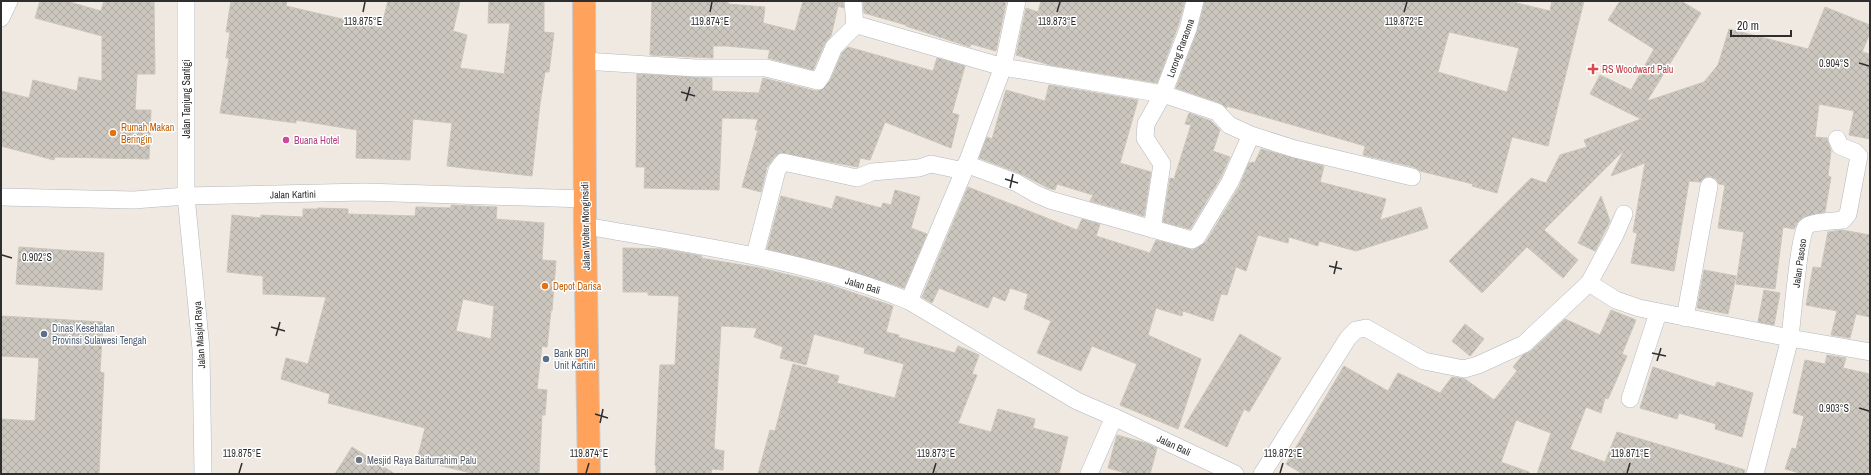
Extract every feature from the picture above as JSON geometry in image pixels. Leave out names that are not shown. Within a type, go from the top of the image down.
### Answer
[{"type":"highway","name":"Jalan Wolter Monginsidi","points":[[584,1],[585,226],[589,474]]},
{"type":"street","points":[[1,18],[9,1]]},
{"type":"street","name":"Jalan Tanjung Santigi","points":[[186,1],[186,196]]},
{"type":"street","points":[[584,61],[696,68],[766,68],[818,81],[834,47],[855,26],[853,1]]},
{"type":"street","points":[[909,301],[965,167],[1003,68],[1016,1]]},
{"type":"street","name":"Lorong Raraoma","points":[[1152,229],[1162,164],[1145,138],[1146,124],[1162,94],[1188,29],[1196,1]]},
{"type":"street","points":[[855,26],[1003,68],[1162,94],[1217,112],[1229,125],[1251,135],[1295,149],[1412,177]]},
{"type":"street","points":[[755,255],[776,170],[783,162],[857,178],[872,172],[919,168],[931,164],[965,167],[1017,183],[1050,200],[1192,240],[1196,239],[1230,182],[1251,135]]},
{"type":"street","name":"Jalan Pasoso","points":[[1755,474],[1790,338],[1801,246],[1805,228],[1810,224],[1843,220],[1848,214],[1859,156],[1855,152],[1840,146],[1838,140]]},
{"type":"street","points":[[1685,318],[1709,186]]},
{"type":"street","name":"Jalan Kartini","points":[[1,198],[134,200],[186,196],[364,192],[585,199]]},
{"type":"street","name":"Jalan Masjid Raya","points":[[186,196],[201,349],[204,474]]},
{"type":"street","points":[[1262,474],[1348,338],[1356,330],[1366,328],[1424,362],[1464,369],[1478,365],[1524,344],[1588,285],[1615,235],[1624,214]]},
{"type":"street","name":"Jalan Bali","points":[[585,226],[755,255],[801,266],[882,290],[909,301],[1077,401],[1235,474]]},
{"type":"street","points":[[1588,285],[1616,300],[1658,313],[1870,352]]},
{"type":"street","points":[[1630,399],[1658,313]]},
{"type":"street","points":[[1089,474],[1114,417]]},
{"type":"building","points":[[40,1],[66,1],[101,11],[104,1],[154,1],[155,74],[137,74],[135,110],[151,110],[149,159],[55,157],[54,160],[1,146],[1,91],[29,98],[33,80],[77,91],[79,77],[102,81],[102,36],[35,18]]},
{"type":"building","points":[[231,1],[287,1],[286,6],[381,28],[388,1],[460,1],[453,31],[467,35],[460,68],[504,74],[510,23],[488,23],[489,1],[544,1],[544,32],[554,33],[549,72],[545,72],[540,104],[532,176],[447,166],[452,123],[413,119],[410,160],[356,158],[357,130],[296,120],[296,123],[220,113],[229,58],[226,58],[230,32],[226,32]]},
{"type":"building","points":[[652,1],[728,1],[728,4],[765,7],[763,23],[795,31],[803,1],[843,1],[844,8],[838,6],[831,36],[825,43],[813,70],[768,58],[770,50],[713,46],[713,58],[650,55]]},
{"type":"building","points":[[863,1],[997,1],[1006,3],[996,51],[971,44],[970,47],[906,25],[864,13]]},
{"type":"building","points":[[1041,1],[1185,1],[1178,26],[1157,83],[1050,65],[1016,55],[1026,8],[1038,12]]},
{"type":"building","points":[[1205,1],[1509,1],[1550,11],[1552,1],[1584,1],[1548,146],[1512,137],[1497,193],[1472,186],[1473,184],[1420,171],[1414,167],[1363,155],[1365,146],[1227,106],[1227,108],[1220,103],[1176,88],[1197,32]],"holes":[[[1449,32],[1519,48],[1507,92],[1438,72]]]},
{"type":"building","points":[[1620,1],[1681,1],[1701,13],[1647,101],[1704,82],[1718,65],[1729,29],[1808,49],[1825,7],[1870,25],[1870,33],[1862,52],[1870,54],[1870,139],[1849,135],[1854,111],[1819,104],[1815,137],[1827,138],[1831,151],[1828,176],[1831,177],[1825,212],[1803,217],[1794,229],[1783,227],[1775,289],[1736,284],[1744,232],[1718,228],[1725,185],[1719,184],[1716,179],[1710,176],[1705,177],[1700,182],[1689,181],[1674,271],[1631,263],[1637,233],[1633,232],[1645,163],[1611,176],[1624,150],[1544,230],[1578,260],[1563,278],[1527,247],[1482,293],[1449,261],[1531,178],[1546,183],[1560,155],[1587,147],[1584,140],[1641,119],[1590,94],[1600,75],[1631,90],[1654,49],[1608,20]]},
{"type":"building","points":[[848,47],[933,71],[937,58],[965,66],[952,113],[959,115],[951,148],[885,122],[870,160],[860,158],[858,167],[780,153],[775,156],[767,167],[761,192],[742,187],[758,130],[755,130],[758,119],[722,118],[719,190],[644,188],[645,167],[636,167],[637,74],[712,78],[712,91],[759,93],[763,78],[816,91],[821,90],[830,81],[842,53]]},
{"type":"building","points":[[1049,85],[1138,100],[1120,163],[1151,172],[1144,216],[1090,201],[1093,195],[1057,184],[1055,190],[1048,188],[1021,174],[979,158],[987,137],[992,139],[1006,90],[1045,101]]},
{"type":"building","points":[[1189,113],[1211,121],[1220,130],[1213,151],[1230,157],[1221,177],[1190,229],[1163,222],[1170,178],[1174,179],[1191,125],[1185,124]]},
{"type":"building","points":[[1261,149],[1324,166],[1320,182],[1386,199],[1380,220],[1421,207],[1428,228],[1356,251],[1319,241],[1318,246],[1289,237],[1288,243],[1258,235],[1246,271],[1236,267],[1227,295],[1221,294],[1213,321],[1183,311],[1182,316],[1156,308],[1148,335],[1201,359],[1178,429],[1120,405],[1137,364],[1092,346],[1081,371],[1037,353],[1051,321],[1024,309],[1028,294],[1010,288],[1005,301],[993,296],[988,308],[939,288],[932,303],[922,297],[968,187],[1077,230],[1082,219],[1100,224],[1096,236],[1150,253],[1156,240],[1193,250],[1206,242],[1239,187],[1249,163],[1255,162]]},
{"type":"building","points":[[895,190],[920,197],[911,228],[927,234],[904,288],[832,265],[767,249],[781,196],[832,209],[836,196],[881,208],[883,203],[891,205]]},
{"type":"building","points":[[1601,196],[1610,221],[1595,251],[1578,243]]},
{"type":"building","points":[[451,205],[497,207],[496,219],[544,223],[542,260],[556,261],[552,311],[551,310],[547,347],[542,346],[537,389],[547,390],[545,415],[542,415],[539,474],[475,474],[417,460],[425,428],[328,403],[330,394],[281,379],[286,358],[308,364],[326,297],[263,294],[263,276],[227,272],[232,215],[261,218],[261,215],[303,217],[303,209],[318,208],[348,209],[348,214],[415,216],[416,207],[451,208]],"holes":[[[463,299],[494,306],[491,339],[456,331]]]},
{"type":"building","points":[[1842,230],[1870,235],[1870,317],[1856,314],[1850,338],[1831,335],[1837,311],[1806,305],[1813,267],[1821,268],[1828,232]]},
{"type":"building","points":[[19,247],[104,253],[102,290],[16,284]]},
{"type":"building","points":[[623,248],[662,249],[702,256],[701,258],[760,268],[827,284],[893,306],[886,332],[899,335],[898,337],[955,353],[958,346],[979,355],[972,374],[977,375],[958,423],[991,432],[998,409],[1035,419],[1033,428],[1068,437],[1059,474],[758,474],[770,430],[775,431],[793,364],[839,376],[837,383],[895,398],[904,364],[864,353],[865,348],[814,334],[806,365],[780,358],[783,347],[754,337],[757,328],[721,326],[714,449],[724,451],[723,470],[712,469],[711,474],[656,474],[655,465],[660,365],[675,365],[679,296],[648,295],[648,292],[623,292]]},
{"type":"building","points":[[1704,270],[1736,276],[1728,314],[1697,308]]},
{"type":"building","points":[[1764,290],[1780,293],[1774,325],[1758,322]]},
{"type":"building","points":[[1611,310],[1636,320],[1622,354],[1627,356],[1608,399],[1605,398],[1601,413],[1586,407],[1570,449],[1605,462],[1617,432],[1745,470],[1744,474],[1537,474],[1551,433],[1516,420],[1501,462],[1529,472],[1529,474],[1303,474],[1286,464],[1344,366],[1388,391],[1398,373],[1440,393],[1452,377],[1465,379],[1494,400],[1517,371],[1513,367],[1523,355],[1531,351],[1565,319],[1600,335]]},
{"type":"building","points":[[1,316],[103,322],[100,372],[104,373],[99,474],[1,474],[1,419],[35,421],[39,358],[1,356]]},
{"type":"building","points":[[1465,324],[1484,339],[1470,356],[1452,341]]},
{"type":"building","points":[[1240,334],[1281,358],[1249,412],[1244,409],[1227,447],[1184,427]]},
{"type":"building","points":[[1827,355],[1846,358],[1843,368],[1870,374],[1870,474],[1803,474],[1785,469],[1792,448],[1796,449],[1804,416],[1793,413],[1805,360],[1825,364]]},
{"type":"building","points":[[1653,367],[1715,387],[1717,382],[1753,393],[1742,437],[1715,429],[1716,424],[1679,413],[1677,419],[1640,408]]},
{"type":"building","points":[[1117,435],[1146,443],[1157,448],[1150,474],[1129,474],[1108,468]]},
{"type":"building","name":"Mesjid Raya Baiturrahim Palu","points":[[352,447],[395,474],[335,474]]},
{"type":"place","name":"RS Woodward Palu","points":[[1593,69]]},
{"type":"place","name":"Rumah Makan Beringin","points":[[113,133]]},
{"type":"place","name":"Buana Hotel","points":[[286,140]]},
{"type":"place","name":"Depot Darisa","points":[[545,286]]},
{"type":"place","name":"Dinas Kesehatan Provinsi Sulawesi Tengah","points":[[44,334]]},
{"type":"place","name":"Bank BRI Unit Kartini","points":[[546,359]]},
{"type":"place","name":"Mesjid Raya Baiturrahim Palu","points":[[359,460]]}]
